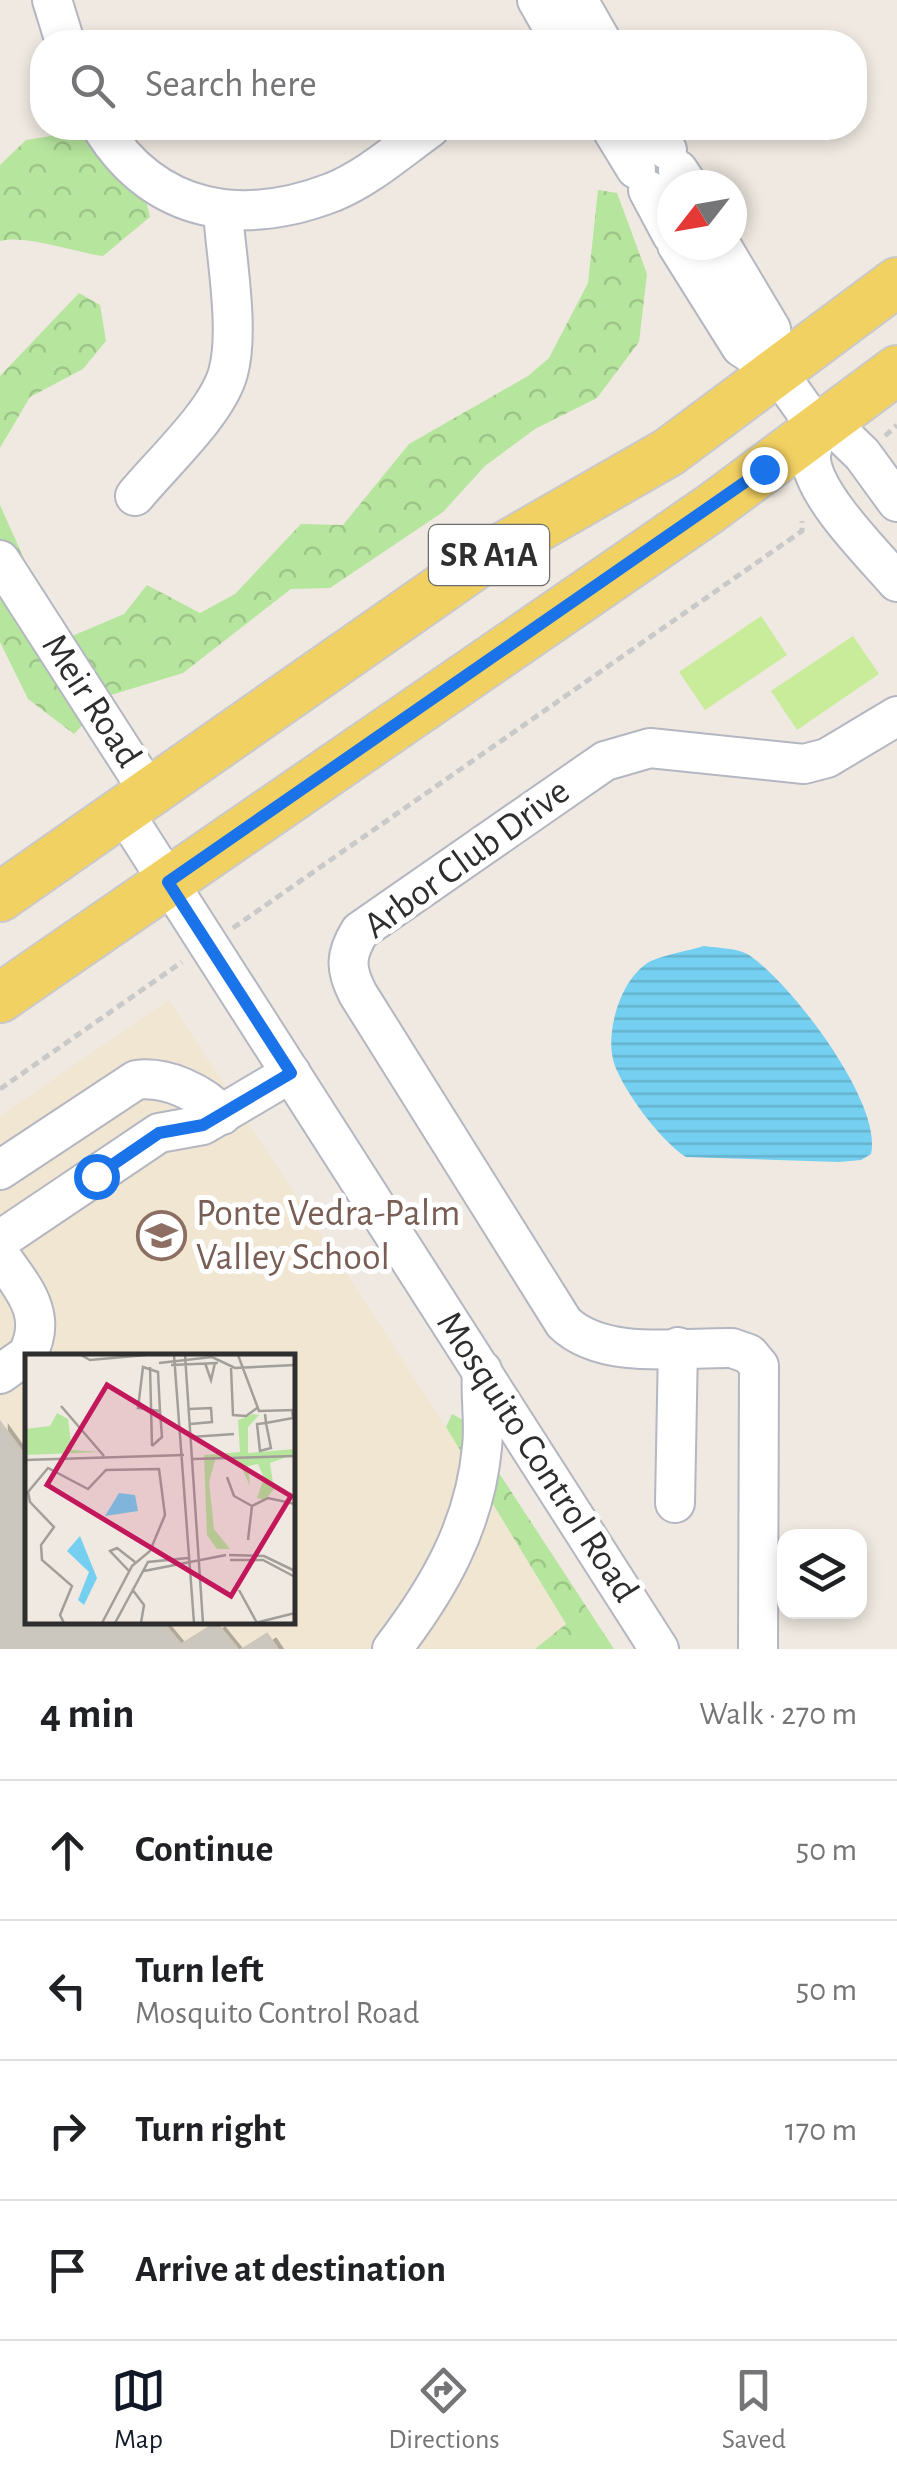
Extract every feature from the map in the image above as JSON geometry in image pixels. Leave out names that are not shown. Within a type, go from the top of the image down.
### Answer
[{"type":"main road","name":"SR A1A","points":[[3,888],[136,802],[490,554],[669,452],[897,282]]},
{"type":"main road","name":"SR A1A","points":[[0,998],[710,509],[897,370]]},
{"type":"street","points":[[52,0],[61,30]]},
{"type":"street","points":[[537,0],[554,30]]},
{"type":"street","points":[[578,0],[595,30]]},
{"type":"street","points":[[112,140],[136,169],[160,187],[190,203],[223,212],[289,206],[334,191],[366,174],[413,140]]},
{"type":"street","points":[[628,140],[662,165]]},
{"type":"street","points":[[135,496],[219,394],[228,373],[232,350],[223,212]]},
{"type":"street","points":[[686,260],[741,348],[776,370],[818,429]]},
{"type":"street","points":[[730,260],[771,329],[776,370]]},
{"type":"street","points":[[818,429],[837,430],[862,454],[897,502]]},
{"type":"street","points":[[818,429],[810,459],[824,488],[857,537],[897,582]]},
{"type":"street","name":"Meir Road","points":[[0,560],[136,802]]},
{"type":"street","name":"Arbor Club Drive","points":[[758,1649],[758,1366],[750,1354],[732,1348],[594,1342],[564,1324],[358,994],[349,976],[349,948],[360,931],[606,761],[650,748],[804,764],[827,758],[897,716]]},
{"type":"street","name":"Mosquito Control Road","points":[[136,802],[168,882],[659,1649]]},
{"type":"street","points":[[0,1240],[159,1133],[203,1125],[291,1073]]},
{"type":"street","points":[[0,1170],[136,1080],[162,1080],[212,1103],[222,1115]]},
{"type":"street","points":[[0,1256],[34,1304],[37,1319],[27,1354]]},
{"type":"street","points":[[674,1502],[678,1347]]},
{"type":"street","points":[[0,1374],[25,1356]]},
{"type":"street","points":[[392,1649],[445,1572],[469,1514],[483,1445],[482,1370]]},
{"type":"path","points":[[862,454],[897,424]]},
{"type":"path","points":[[0,1089],[208,943],[362,842],[802,531],[803,511],[824,488]]},
{"type":"shaded area","name":"Ponte Vedra-Palm Valley School","points":[[169,1000],[446,1427],[566,1625],[535,1649],[0,1649],[0,1116]]},
{"type":"green space","points":[[26,140],[127,140],[134,151],[150,217],[103,256],[35,242],[0,241],[0,165]]},
{"type":"green space","points":[[598,190],[617,193],[647,274],[639,342],[597,398],[535,429],[485,466],[443,512],[330,588],[291,589],[183,673],[111,695],[74,734],[28,699],[0,642],[0,505],[30,572],[44,648],[124,614],[147,585],[200,613],[235,594],[301,524],[343,525],[409,444],[528,376],[549,358],[588,283]]},
{"type":"green space","points":[[79,293],[100,305],[106,341],[83,369],[30,397],[0,448],[0,376]]},
{"type":"green space","points":[[761,616],[787,655],[705,710],[679,672]]},
{"type":"green space","points":[[853,636],[879,674],[797,730],[771,691]]},
{"type":"green space","points":[[452,1414],[465,1421],[614,1649],[535,1649],[566,1624],[446,1427]]},
{"type":"water","points":[[704,946],[749,955],[767,969],[809,1017],[849,1076],[863,1105],[871,1132],[871,1154],[861,1160],[839,1162],[686,1157],[645,1116],[615,1066],[611,1039],[617,1008],[631,979],[651,961]]},
{"type":"building","points":[[0,1422],[25,1457],[25,1624],[164,1624],[181,1645],[217,1624],[237,1649],[0,1649]]},
{"type":"building","points":[[267,1634],[277,1649],[243,1649]]},
{"type":"place","name":"Ponte Vedra-Palm Valley School","points":[[161,1236]]},
{"type":"route","points":[[96,1176],[159,1133],[203,1125],[291,1073],[168,882],[764,469]]}]
